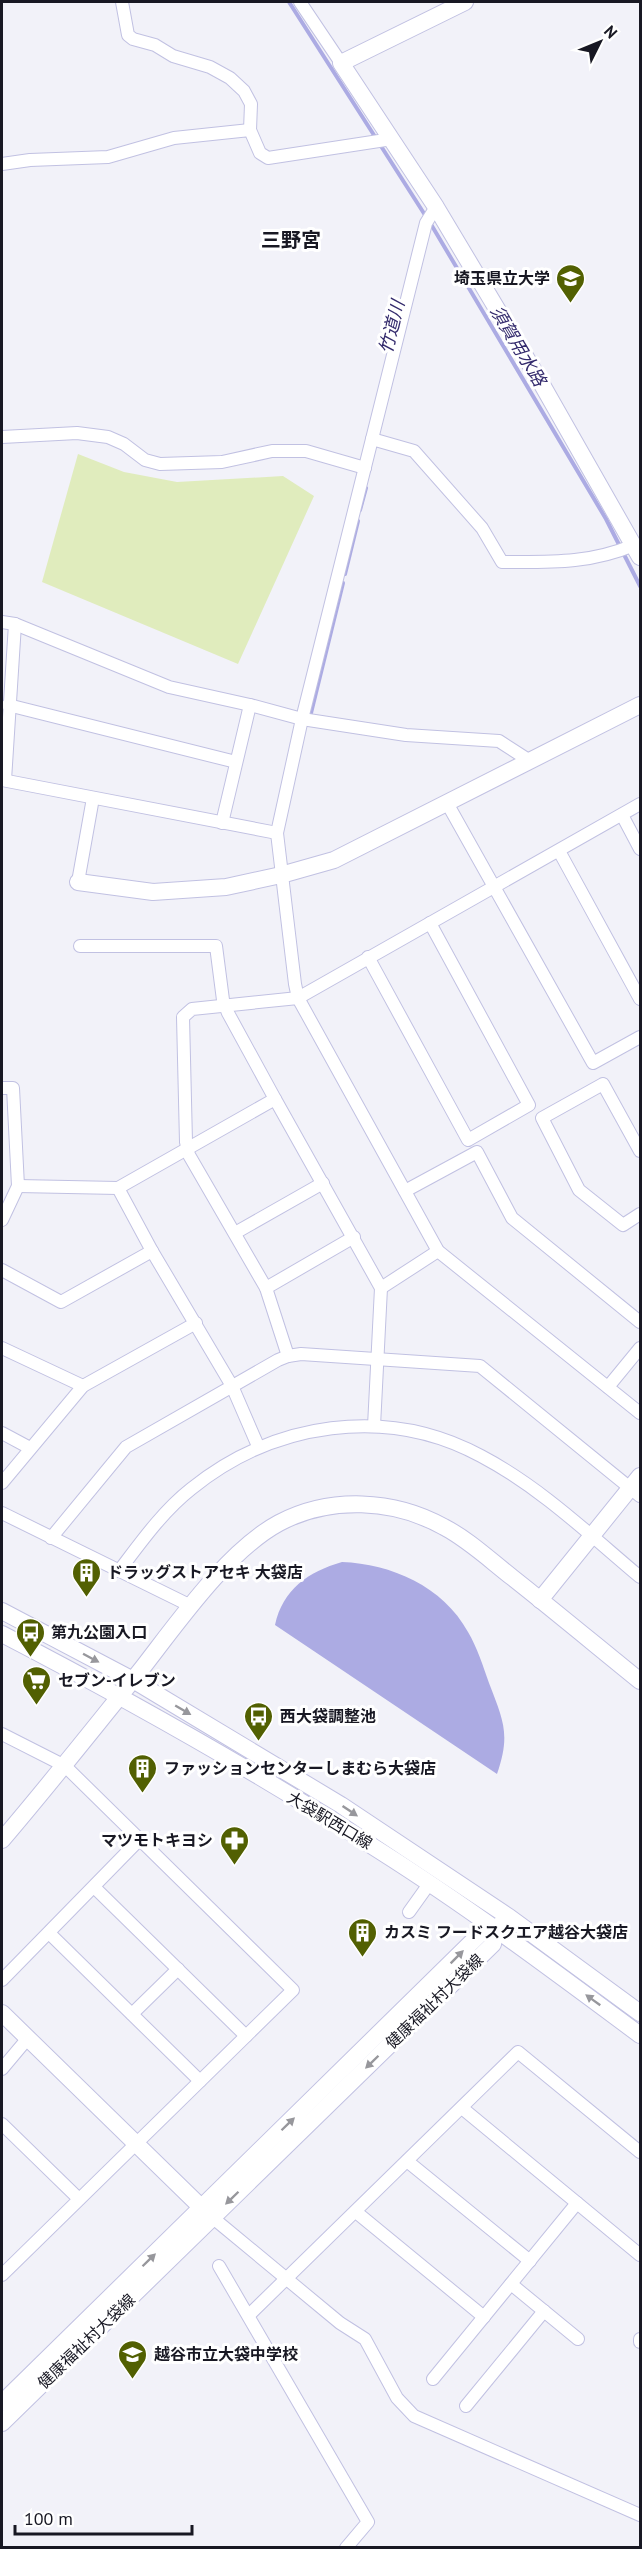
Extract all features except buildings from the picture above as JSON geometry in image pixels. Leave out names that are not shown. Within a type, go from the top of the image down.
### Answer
[{"type":"street","points":[[122,2],[128,35],[133,39],[155,45],[173,56],[210,67],[230,78],[244,91],[251,104],[250,130],[260,153],[268,158],[392,139]]},
{"type":"street","points":[[300,2],[436,207],[540,381],[637,551],[581,561],[502,562],[482,528],[414,451],[372,439]]},
{"type":"street","points":[[341,63],[465,2]]},
{"type":"street","points":[[2,164],[30,160],[108,157],[174,138],[250,130]]},
{"type":"street","points":[[436,207],[426,223],[302,719],[277,833],[298,998],[438,1251],[640,1413]]},
{"type":"street","points":[[2,437],[77,433],[108,437],[124,444],[145,460],[160,464],[222,462],[272,451],[306,452],[365,468]]},
{"type":"street","points":[[2,622],[15,624],[169,687],[302,719],[406,735],[499,741],[530,761]]},
{"type":"street","points":[[15,624],[3,780],[277,833]]},
{"type":"street","points":[[8,705],[236,762]]},
{"type":"street","points":[[222,823],[250,705]]},
{"type":"street","points":[[93,798],[78,882],[153,892],[226,886],[281,875],[334,860],[640,708]]},
{"type":"street","points":[[447,803],[593,1063],[640,1036]]},
{"type":"street","points":[[288,1356],[266,1288],[188,1149],[183,1017],[192,1009],[298,998],[640,804]]},
{"type":"street","points":[[622,815],[640,849]]},
{"type":"street","points":[[559,851],[640,999]]},
{"type":"street","points":[[368,957],[468,1140],[529,1105],[430,923]]},
{"type":"street","points":[[80,946],[216,946],[225,1007],[381,1288],[380,1358],[374,1426]]},
{"type":"street","points":[[640,1151],[603,1084],[542,1118],[579,1190],[623,1224],[640,1214]]},
{"type":"street","points":[[2,1088],[13,1088],[18,1186],[2,1220]]},
{"type":"street","points":[[18,1186],[118,1188],[275,1099]]},
{"type":"street","points":[[405,1191],[477,1152],[512,1218],[640,1322]]},
{"type":"street","points":[[235,1233],[323,1183]]},
{"type":"street","points":[[118,1188],[231,1386],[258,1446]]},
{"type":"street","points":[[266,1288],[354,1237]]},
{"type":"street","points":[[2,1270],[61,1302],[152,1251]]},
{"type":"street","points":[[381,1288],[438,1251]]},
{"type":"street","points":[[2,1483],[83,1386],[196,1323]]},
{"type":"street","points":[[2,1348],[83,1386]]},
{"type":"street","points":[[608,1387],[640,1348]]},
{"type":"street","points":[[51,1538],[126,1447],[288,1356],[380,1358],[480,1366],[637,1487],[540,1600]]},
{"type":"street","points":[[119,1571],[181,1497],[210,1474],[258,1446],[327,1428],[374,1426],[421,1433],[456,1444],[483,1456],[530,1487],[640,1577]]},
{"type":"street","points":[[2,1433],[30,1448]]},
{"type":"street","points":[[2,1840],[65,1766],[191,1606],[253,1542],[279,1523],[311,1510],[343,1505],[374,1504],[410,1512],[445,1527],[640,1681]]},
{"type":"street","points":[[2,1514],[191,1606]]},
{"type":"street","name":"大袋駅西口線","points":[[2,1611],[133,1680],[342,1805],[509,1917],[640,2013]]},
{"type":"street","name":"大袋駅西口線","points":[[2,1634],[120,1695],[380,1851],[496,1929],[640,2035]]},
{"type":"street","points":[[2,1734],[65,1766],[293,1990],[3,2270]]},
{"type":"street","points":[[2,1980],[139,1840]]},
{"type":"street","points":[[409,1912],[429,1884]]},
{"type":"street","points":[[94,1887],[246,2036]]},
{"type":"street","name":"健康福祉村大袋線","points":[[2,2403],[493,1944],[496,1929],[509,1917]]},
{"type":"street","points":[[49,1933],[200,2081]]},
{"type":"street","points":[[132,2014],[178,1969]]},
{"type":"street","points":[[2,2013],[207,2213],[286,2280],[340,2323],[365,2339],[397,2398],[414,2416],[640,2515]]},
{"type":"street","points":[[2,2069],[28,2038]]},
{"type":"street","points":[[249,2315],[518,2052],[640,2152]]},
{"type":"street","points":[[462,2108],[640,2255]]},
{"type":"street","points":[[2,2124],[79,2199]]},
{"type":"street","points":[[407,2161],[530,2261]]},
{"type":"street","points":[[433,2379],[577,2203]]},
{"type":"street","points":[[356,2212],[484,2317]]},
{"type":"street","name":"健康福祉村大袋線","points":[[2,2423],[207,2213]]},
{"type":"street","points":[[219,2265],[368,2522],[346,2547]]},
{"type":"street","points":[[511,2284],[578,2339]]},
{"type":"street","points":[[466,2406],[544,2311]]},
{"type":"green space","points":[[78,454],[124,472],[177,482],[283,476],[314,496],[238,664],[42,582]]},
{"type":"water","points":[[342,1562],[379,1567],[414,1580],[445,1602],[457,1616],[477,1650],[504,1727],[504,1748],[497,1774],[275,1625],[284,1601],[299,1584],[318,1571]]},
{"type":"waterway","name":"須賀用水路","points":[[289,2],[432,226],[606,519],[640,586]]},
{"type":"waterway","name":"竹道川","points":[[360,510],[366,488]]},
{"type":"waterway","name":"竹道川","points":[[345,574],[358,521]]},
{"type":"waterway","name":"竹道川","points":[[311,713],[343,583]]},
{"type":"place","name":"埼玉県立大学","points":[[571,304]]},
{"type":"place","name":"ドラッグストアセキ 大袋店","points":[[86,1598]]},
{"type":"place","name":"第九公園入口","points":[[30,1658]]},
{"type":"place","name":"セブン-イレブン","points":[[37,1706]]},
{"type":"place","name":"西大袋調整池","points":[[259,1742]]},
{"type":"place","name":"ファッションセンターしまむら大袋店","points":[[143,1794]]},
{"type":"place","name":"マツモトキヨシ","points":[[234,1866]]},
{"type":"place","name":"カスミ フードスクエア越谷大袋店","points":[[363,1958]]},
{"type":"place","name":"越谷市立大袋中学校","points":[[133,2380]]},
{"type":"district","name":"三野宮","points":[[291,240]]}]
